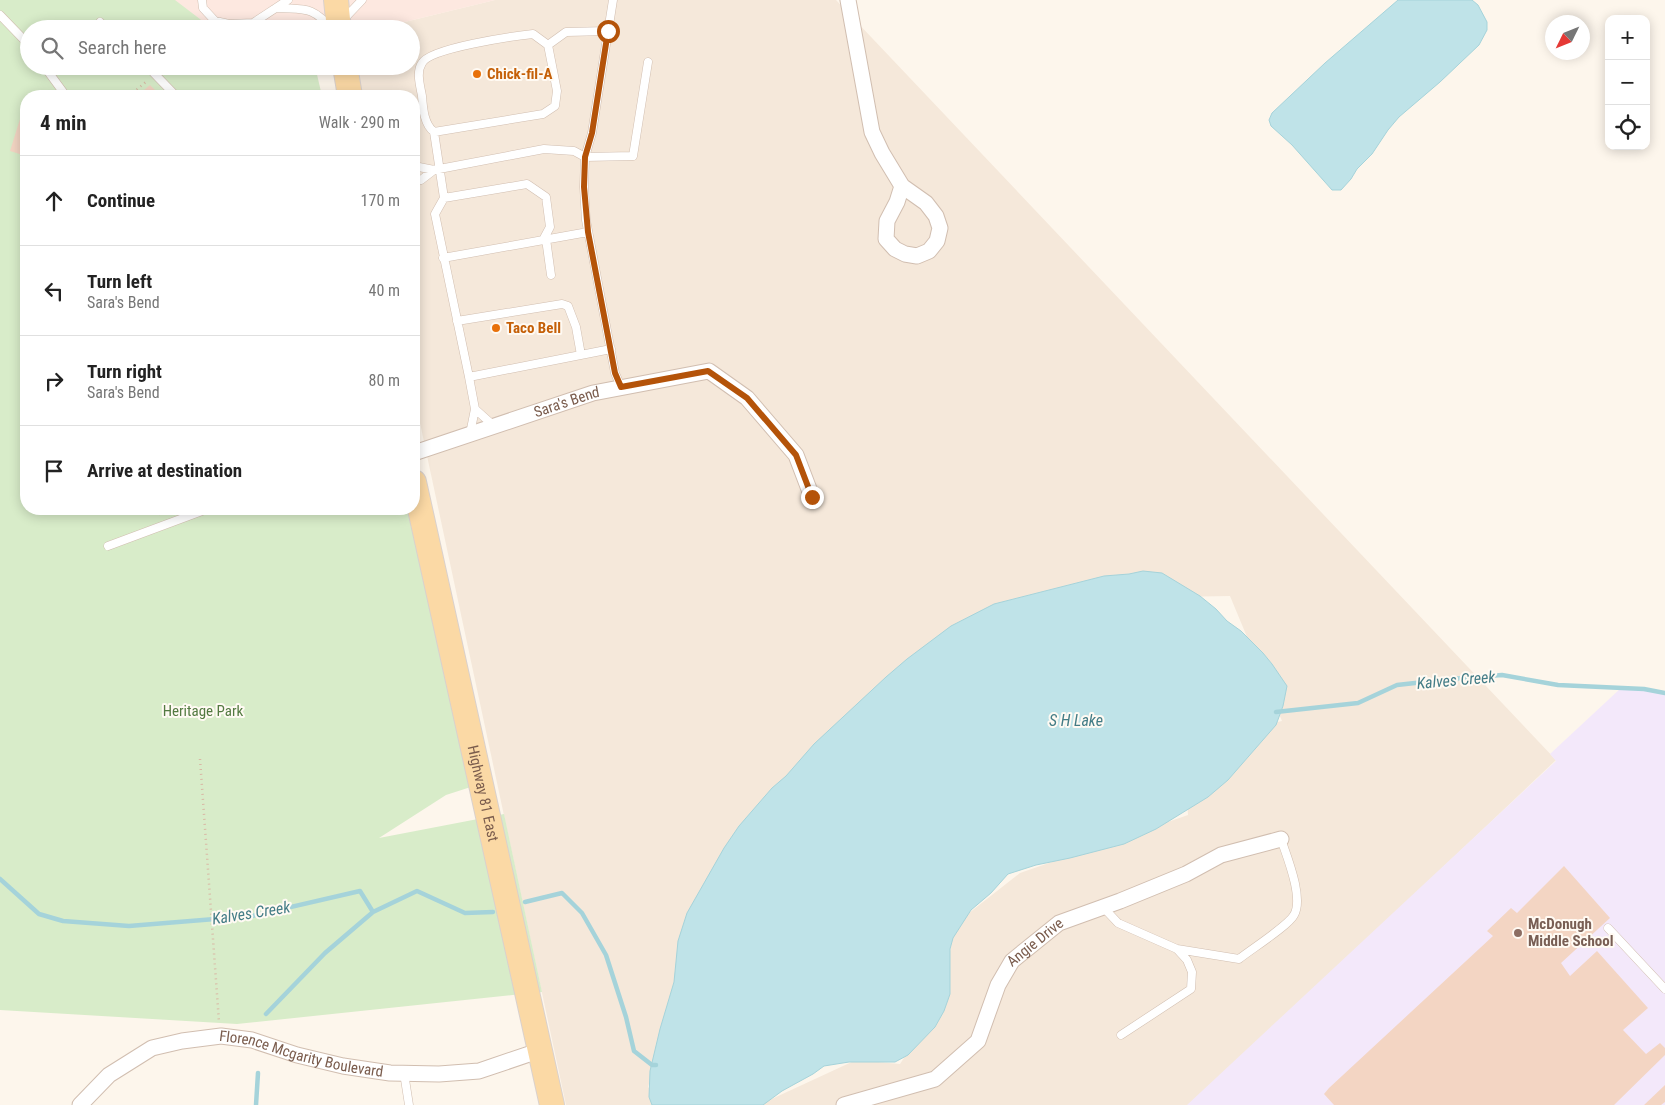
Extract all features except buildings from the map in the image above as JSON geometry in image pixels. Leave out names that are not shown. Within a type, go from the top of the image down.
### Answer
[{"type":"main road","points":[[336,0],[337,20]]},
{"type":"main road","points":[[346,75],[349,90]]},
{"type":"main road","name":"Highway 81 East","points":[[420,510],[507,909],[541,1050],[552,1105]]},
{"type":"street","points":[[848,0],[872,132],[902,186],[926,203],[936,216],[940,228],[936,241],[928,251],[917,256],[905,254],[895,249],[886,239],[886,222],[897,202],[902,186]]},
{"type":"street","name":"Sara's Bend","points":[[420,451],[593,393],[708,371],[747,398],[796,455],[812,497]]},
{"type":"street","name":"Angie Drive","points":[[844,1105],[935,1079],[978,1041],[998,985],[1012,961],[1059,923],[1186,874],[1221,855],[1281,839]]},
{"type":"street","name":"Florence Mcgarity Boulevard","points":[[80,1105],[109,1075],[152,1048],[182,1041],[221,1036],[252,1040],[297,1055],[343,1066],[404,1073],[439,1074],[479,1071],[541,1050]]},
{"type":"lane","points":[[202,0],[203,8],[214,20]]},
{"type":"lane","points":[[256,20],[276,4],[288,0]]},
{"type":"lane","points":[[343,20],[362,0]]},
{"type":"lane","points":[[613,0],[592,133],[585,157],[584,187],[588,232],[615,373],[621,387]]},
{"type":"lane","points":[[276,4],[310,10],[326,20]]},
{"type":"lane","points":[[0,15],[20,36]]},
{"type":"lane","points":[[548,45],[566,32],[608,31]]},
{"type":"lane","points":[[419,75],[424,112],[429,128],[434,132],[543,114],[555,106],[557,91],[548,45],[533,34],[440,51],[423,60],[420,66]]},
{"type":"lane","points":[[420,168],[436,170],[544,149],[574,150],[585,157],[633,156],[648,62]]},
{"type":"lane","points":[[51,75],[62,90]]},
{"type":"lane","points":[[156,75],[170,90]]},
{"type":"lane","points":[[434,132],[436,170],[444,198],[435,214],[476,409],[470,434]]},
{"type":"lane","points":[[420,180],[436,170]]},
{"type":"lane","points":[[444,198],[527,184],[546,197],[550,227],[544,239],[551,275]]},
{"type":"lane","points":[[443,258],[588,232]]},
{"type":"lane","points":[[457,321],[562,304],[568,306],[576,327],[581,354]]},
{"type":"lane","points":[[469,377],[611,349]]},
{"type":"lane","points":[[476,409],[494,426]]},
{"type":"lane","points":[[108,546],[191,515]]},
{"type":"lane","points":[[1103,907],[1118,924],[1177,949],[1239,959],[1294,915],[1297,902],[1295,887],[1281,839]]},
{"type":"lane","points":[[1608,928],[1665,989]]},
{"type":"lane","points":[[1121,1035],[1191,988],[1192,972],[1187,960],[1177,949]]},
{"type":"lane","points":[[404,1073],[409,1105]]},
{"type":"path","points":[[137,90],[154,75]]},
{"type":"path","points":[[200,759],[219,1024]]},
{"type":"shaded area","points":[[124,0],[495,0],[413,20],[146,20]]},
{"type":"shaded area","points":[[495,0],[836,0],[1556,760],[1192,1105],[759,1105],[856,1060],[900,1064],[941,1001],[955,924],[1020,873],[1188,815],[1184,744],[1282,721],[1230,596],[1009,600],[952,660],[684,957],[648,1087],[664,1105],[566,1105],[420,423],[420,90],[349,90],[345,75],[420,75],[420,20],[413,20]]},
{"type":"shaded area","name":"McDonugh Middle School","points":[[1621,688],[1644,689],[1665,693],[1665,1105],[1187,1105],[1556,761],[1550,754]]},
{"type":"green space","name":"Heritage Park","points":[[0,0],[175,0],[201,20],[20,20],[20,75],[317,75],[321,90],[20,90],[20,515],[415,515],[480,784],[446,795],[379,838],[504,814],[542,992],[237,1024],[0,1010]]},
{"type":"water","points":[[1398,0],[1472,0],[1478,5],[1487,22],[1487,30],[1479,45],[1399,117],[1372,154],[1357,169],[1341,190],[1332,190],[1292,145],[1271,126],[1269,120],[1272,113],[1325,63]]},
{"type":"water","name":"S H Lake","points":[[1143,571],[1162,573],[1200,596],[1241,631],[1263,653],[1287,686],[1283,706],[1276,725],[1228,780],[1208,797],[1156,829],[1124,844],[1036,865],[1008,874],[991,893],[971,910],[953,938],[950,949],[950,994],[944,1011],[935,1027],[908,1055],[895,1062],[849,1062],[824,1066],[782,1091],[763,1105],[652,1105],[649,1097],[650,1071],[674,982],[678,941],[687,913],[724,848],[739,826],[772,788],[786,776],[814,744],[886,677],[951,626],[994,604],[1104,576]]},
{"type":"waterway","name":"Kalves Creek","points":[[1276,712],[1358,703],[1397,685],[1502,675],[1558,685],[1644,689],[1665,693]]},
{"type":"waterway","name":"Kalves Creek","points":[[0,879],[39,914],[63,921],[129,926],[252,916],[360,891],[373,912]]},
{"type":"waterway","points":[[266,1014],[325,953],[373,912],[417,891],[465,913],[493,912]]},
{"type":"waterway","name":"Kalves Creek","points":[[525,902],[562,893],[582,913],[606,955],[626,1017],[634,1051],[652,1065],[656,1065]]},
{"type":"waterway","points":[[256,1105],[258,1073]]},
{"type":"place","name":"Chick-fil-A","points":[[477,74]]},
{"type":"place","name":"Taco Bell","points":[[496,328]]},
{"type":"place","name":"McDonugh Middle School","points":[[1518,933]]},
{"type":"route","points":[[608,31],[592,133],[585,157],[584,187],[588,232],[615,373],[621,387],[708,371],[747,398],[796,455],[812,497]]}]
